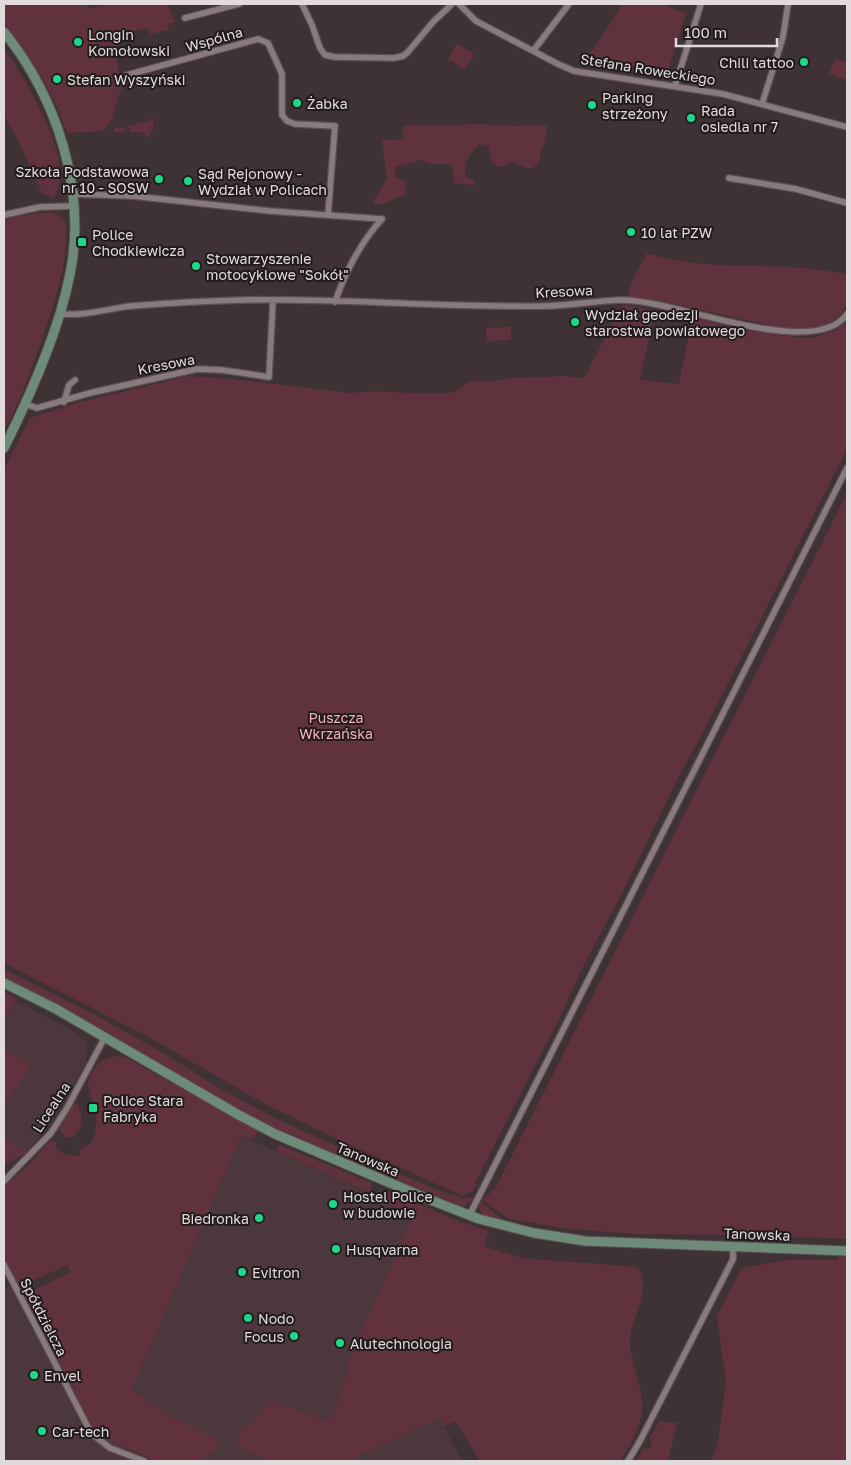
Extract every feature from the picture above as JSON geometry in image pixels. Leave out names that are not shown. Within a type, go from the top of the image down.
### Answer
[{"type":"main road","points":[[4,32],[32,73],[46,100],[62,144],[74,206],[72,263],[60,314],[25,404],[4,448]]},
{"type":"main road","name":"Tanowska","points":[[4,983],[56,1009],[275,1134],[469,1216],[520,1230],[574,1240],[847,1251]]},
{"type":"street","points":[[185,18],[239,4]]},
{"type":"street","points":[[302,4],[320,48],[325,55],[336,57],[394,58],[407,54],[433,22],[452,4]]},
{"type":"street","name":"Stefana Roweckiego","points":[[459,4],[476,20],[558,64],[574,70],[723,94],[847,127]]},
{"type":"street","points":[[532,50],[569,4]]},
{"type":"street","points":[[674,86],[701,4]]},
{"type":"street","points":[[762,104],[783,37],[788,4]]},
{"type":"street","name":"Wspólna","points":[[126,76],[258,39],[268,43],[282,74],[282,115],[287,121],[296,124],[335,126],[328,215]]},
{"type":"street","points":[[729,178],[796,189],[847,203]]},
{"type":"street","points":[[73,194],[133,196],[270,212],[382,219],[359,251],[334,302]]},
{"type":"street","points":[[4,215],[40,207],[74,206]]},
{"type":"street","name":"Kresowa","points":[[25,404],[37,408],[64,402],[90,393],[197,369],[222,370],[269,377],[273,300]]},
{"type":"street","name":"Kresowa","points":[[60,314],[77,315],[131,306],[181,302],[273,300],[549,306],[622,300],[799,333],[813,332],[833,326],[839,323],[847,314]]},
{"type":"street","points":[[64,402],[69,385],[75,380]]},
{"type":"street","points":[[469,1216],[847,468]]},
{"type":"street","name":"Licealna","points":[[4,1181],[51,1133],[67,1108],[105,1037]]},
{"type":"street","points":[[628,1461],[733,1259],[733,1247]]},
{"type":"street","name":"Spółdzielcza","points":[[4,1265],[91,1433],[110,1448],[144,1461]]},
{"type":"shaded area","points":[[17,1001],[78,1034],[86,1042],[87,1049],[86,1062],[70,1092],[49,1125],[27,1153],[4,1135],[4,1023]]},
{"type":"shaded area","points":[[241,1136],[415,1216],[352,1352],[341,1393],[330,1421],[328,1461],[195,1461],[215,1452],[132,1389]]},
{"type":"shaded area","points":[[17,1282],[86,1420],[127,1450],[155,1461],[4,1461],[4,1288]]},
{"type":"shaded area","points":[[439,1417],[462,1461],[349,1461]]},
{"type":"green space","points":[[4,4],[86,4],[88,9],[107,4],[167,4],[176,22],[168,24],[169,30],[150,35],[148,28],[118,35],[117,63],[122,86],[111,121],[105,130],[67,133],[57,107],[41,76],[18,41],[4,24]]},
{"type":"green space","points":[[623,4],[660,4],[686,13],[668,71],[623,65],[588,57]]},
{"type":"green space","points":[[457,44],[474,54],[465,70],[448,59]]},
{"type":"green space","points":[[4,48],[24,79],[55,144],[60,165],[59,183],[53,198],[42,193],[18,140],[4,115]]},
{"type":"green space","points":[[835,59],[847,63],[847,80],[829,74]]},
{"type":"green space","points":[[152,115],[152,129],[145,138],[145,133],[130,132],[129,128],[125,128],[125,132],[114,132],[114,127],[123,128],[151,120]]},
{"type":"green space","points":[[546,125],[546,140],[539,162],[533,168],[525,168],[512,161],[507,165],[498,167],[491,158],[489,148],[486,145],[479,144],[470,155],[465,168],[466,178],[475,180],[473,185],[454,183],[453,168],[449,164],[430,164],[420,160],[395,167],[395,177],[405,182],[405,195],[386,203],[372,204],[387,179],[382,140],[403,139],[403,126]]},
{"type":"green space","points":[[50,212],[59,215],[66,222],[65,257],[62,273],[53,307],[36,356],[18,403],[4,430],[4,220]]},
{"type":"green space","points":[[647,253],[683,262],[701,264],[793,267],[847,274],[847,303],[837,318],[831,323],[816,328],[784,328],[665,302],[627,297],[633,279]]},
{"type":"green space","name":"Puszcza Wkrzańska","points":[[622,305],[655,310],[640,380],[679,384],[692,318],[752,331],[810,338],[831,332],[847,323],[847,449],[708,723],[680,774],[559,1019],[475,1183],[477,1185],[463,1196],[263,1103],[147,1036],[4,963],[4,469],[30,418],[77,403],[189,376],[350,393],[443,393],[456,392],[468,382],[563,376],[584,378]]},
{"type":"green space","points":[[511,327],[511,340],[487,341],[486,328]]},
{"type":"green space","points":[[847,493],[847,1239],[743,1235],[634,1234],[561,1228],[507,1218],[483,1200],[496,1187]]},
{"type":"green space","points":[[4,969],[97,1016],[158,1050],[226,1092],[273,1117],[366,1160],[453,1196],[474,1198],[465,1206],[457,1207],[268,1127],[4,979]]},
{"type":"green space","points":[[4,992],[17,999],[4,1023]]},
{"type":"green space","points":[[4,1053],[18,1057],[30,1066],[4,1108]]},
{"type":"green space","points":[[115,1056],[125,1057],[258,1130],[254,1139],[241,1136],[132,1389],[168,1415],[218,1440],[215,1452],[195,1461],[155,1461],[102,1437],[85,1420],[25,1298],[31,1295],[30,1292],[70,1272],[67,1265],[26,1284],[24,1281],[18,1284],[4,1257],[4,1186],[31,1163],[48,1143],[53,1141],[57,1143],[55,1148],[64,1154],[71,1156],[81,1155],[79,1150],[88,1146],[93,1140],[97,1122],[88,1086],[89,1080],[96,1066]]},
{"type":"green space","points":[[75,1103],[81,1112],[82,1120],[77,1133],[73,1137],[68,1137],[59,1129],[67,1112]]},
{"type":"green space","points":[[4,1135],[27,1153],[8,1162],[4,1166]]},
{"type":"green space","points":[[280,1145],[372,1183],[372,1194],[276,1151]]},
{"type":"green space","points":[[388,1191],[461,1222],[489,1231],[484,1246],[521,1258],[638,1267],[643,1284],[630,1337],[630,1346],[641,1395],[642,1413],[636,1432],[620,1461],[480,1461],[456,1422],[444,1426],[439,1418],[349,1461],[273,1461],[240,1447],[237,1441],[243,1428],[256,1420],[261,1411],[275,1401],[330,1421],[341,1393],[352,1352],[414,1216],[381,1201]]},
{"type":"green space","points":[[480,1201],[504,1220],[503,1223],[483,1216],[479,1208]]},
{"type":"green space","points":[[839,1256],[847,1256],[847,1461],[711,1461],[718,1443],[726,1383],[717,1316],[742,1268],[788,1260],[838,1260]]},
{"type":"green space","points":[[660,1421],[677,1423],[668,1461],[636,1461],[643,1448],[649,1449],[652,1442],[649,1438]]},
{"type":"place","name":"Longin Komołowski","points":[[78,42]]},
{"type":"place","name":"Chili tattoo","points":[[804,62]]},
{"type":"place","name":"Stefan Wyszyński","points":[[57,79]]},
{"type":"place","name":"Żabka","points":[[297,103]]},
{"type":"place","name":"Parking strzeżony","points":[[592,105]]},
{"type":"place","name":"Rada osiedla nr 7","points":[[691,118]]},
{"type":"place","name":"Szkoła Podstawowa nr 10 - SOSW","points":[[159,179]]},
{"type":"place","name":"Sąd Rejonowy - Wydział w Policach","points":[[188,181]]},
{"type":"place","name":"10 lat PZW","points":[[631,232]]},
{"type":"place","name":"Police Chodkiewicza","points":[[82,242]]},
{"type":"place","name":"Stowarzyszenie motocyklowe \"Sokół\"","points":[[196,266]]},
{"type":"place","name":"Wydział geodezji starostwa powiatowego","points":[[575,322]]},
{"type":"place","name":"Police Stara Fabryka","points":[[93,1108]]},
{"type":"place","name":"Hostel Police w budowie","points":[[333,1204]]},
{"type":"place","name":"Biedronka","points":[[259,1218]]},
{"type":"place","name":"Husqvarna","points":[[336,1249]]},
{"type":"place","name":"Evitron","points":[[242,1272]]},
{"type":"place","name":"Nodo","points":[[248,1318]]},
{"type":"place","name":"Focus","points":[[294,1336]]},
{"type":"place","name":"Alutechnologia","points":[[340,1343]]},
{"type":"place","name":"Envel","points":[[34,1375]]},
{"type":"place","name":"Car-tech","points":[[42,1431]]}]
